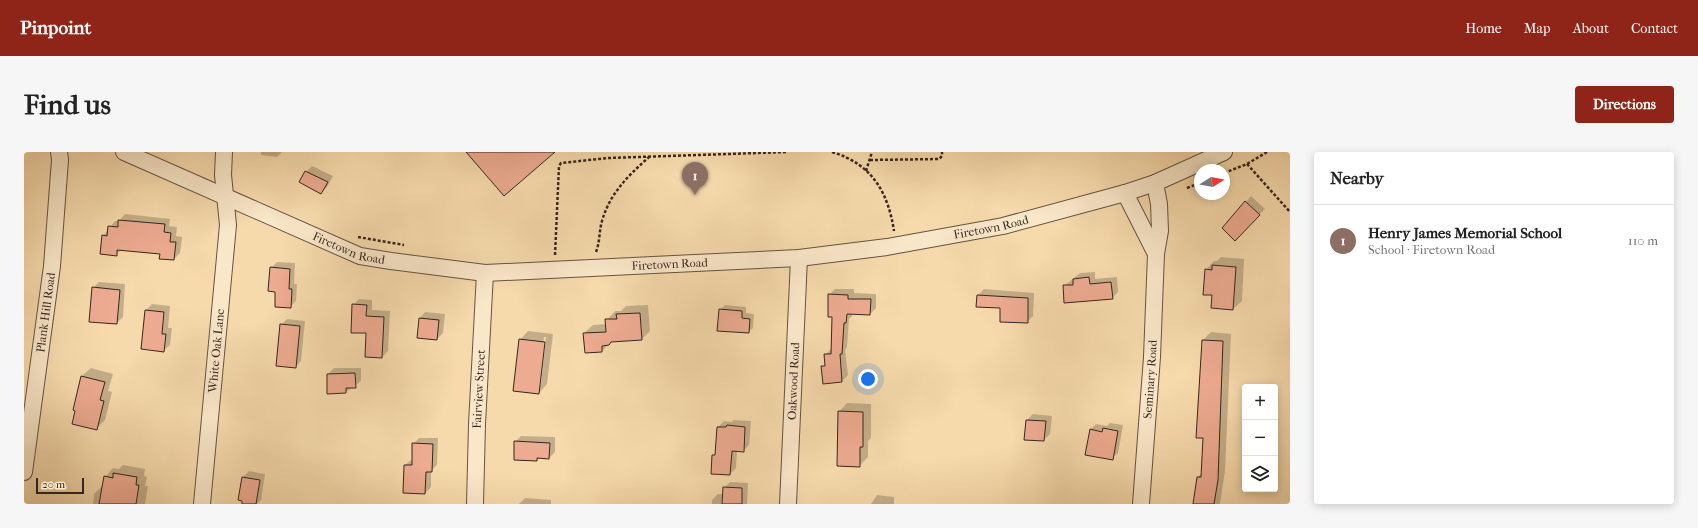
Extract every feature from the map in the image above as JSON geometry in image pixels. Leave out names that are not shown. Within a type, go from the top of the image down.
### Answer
[{"type":"street","name":"Plank Hill Road","points":[[24,472],[52,266],[60,160],[59,152]]},
{"type":"street","name":"Firetown Road","points":[[124,152],[360,256],[391,262],[485,273],[799,258],[886,247],[1003,226],[1125,193],[1161,180],[1224,152]]},
{"type":"street","name":"White Oak Lane","points":[[202,504],[228,225],[223,175],[224,152]]},
{"type":"street","name":"Seminary Road","points":[[1141,504],[1152,357],[1156,254],[1160,231],[1159,204],[1161,180]]},
{"type":"street","name":"Seminary Road","points":[[1125,193],[1156,254]]},
{"type":"street","name":"Oakwood Road","points":[[788,504],[799,258]]},
{"type":"street","name":"Fairview Street","points":[[475,504],[477,424],[485,273]]},
{"type":"path","points":[[549,256],[555,256],[559,166],[561,163],[586,162],[608,158],[787,152]]},
{"type":"path","points":[[832,152],[855,161],[880,187],[887,199],[894,231]]},
{"type":"path","points":[[866,171],[872,152]]},
{"type":"path","points":[[870,160],[939,159],[942,156],[942,152]]},
{"type":"path","points":[[1230,171],[1247,164],[1267,152]]},
{"type":"path","points":[[602,254],[595,254],[601,224],[612,196],[626,178],[649,157]]},
{"type":"path","points":[[1247,164],[1290,212]]},
{"type":"path","points":[[1161,180],[1177,192],[1194,185]]},
{"type":"path","points":[[888,232],[899,230]]},
{"type":"path","points":[[355,236],[408,246]]},
{"type":"building","points":[[466,152],[555,152],[504,196]]},
{"type":"building","points":[[305,171],[328,182],[321,194],[299,182]]},
{"type":"building","points":[[1245,201],[1260,215],[1235,241],[1222,228]]},
{"type":"building","points":[[118,220],[165,224],[164,232],[171,233],[170,242],[176,242],[174,260],[159,259],[160,254],[117,250],[117,256],[100,254],[102,235],[107,236],[108,226],[118,227]]},
{"type":"building","points":[[1212,265],[1236,267],[1233,310],[1211,308],[1212,295],[1203,295],[1205,269],[1212,270]]},
{"type":"building","points":[[270,267],[290,269],[289,289],[292,289],[291,308],[275,307],[275,292],[268,291]]},
{"type":"building","points":[[1089,277],[1090,284],[1111,282],[1113,299],[1064,303],[1063,285],[1073,285],[1073,279]]},
{"type":"building","points":[[92,287],[120,290],[117,324],[89,322]]},
{"type":"building","points":[[828,294],[848,295],[848,299],[871,299],[870,315],[847,314],[846,323],[844,323],[842,354],[840,354],[842,382],[823,384],[821,366],[825,366],[824,354],[831,354],[832,317],[828,317]]},
{"type":"building","points":[[977,295],[1028,298],[1028,323],[1000,322],[1000,308],[976,307]]},
{"type":"building","points":[[352,304],[367,305],[366,316],[384,317],[382,358],[365,357],[366,333],[351,333]]},
{"type":"building","points":[[719,309],[742,311],[742,318],[750,319],[749,333],[717,331]]},
{"type":"building","points":[[145,310],[164,312],[162,334],[166,334],[164,352],[141,349]]},
{"type":"building","points":[[640,313],[642,340],[611,342],[609,345],[602,346],[602,352],[585,353],[583,333],[606,332],[605,319],[617,319],[616,314]]},
{"type":"building","points":[[419,318],[439,320],[437,340],[417,338]]},
{"type":"building","points":[[280,324],[300,326],[296,368],[276,366]]},
{"type":"building","points":[[519,339],[545,342],[539,394],[513,391]]},
{"type":"building","points":[[1202,340],[1223,341],[1218,480],[1214,504],[1193,504],[1197,477],[1201,477],[1203,438],[1196,438]]},
{"type":"building","points":[[355,373],[356,388],[346,388],[346,393],[327,394],[327,374]]},
{"type":"building","points":[[81,376],[105,382],[100,400],[104,401],[97,430],[72,424],[75,411],[73,410]]},
{"type":"building","points":[[838,411],[863,412],[863,447],[860,447],[860,467],[837,466]]},
{"type":"building","points":[[1026,420],[1046,421],[1044,441],[1024,440]]},
{"type":"building","points":[[727,425],[745,427],[744,452],[732,451],[730,475],[711,474],[712,455],[715,455],[717,427],[726,427]]},
{"type":"building","points":[[1103,428],[1118,431],[1113,460],[1085,455],[1090,429],[1102,432]]},
{"type":"building","points":[[514,441],[550,443],[549,459],[537,458],[537,461],[514,460]]},
{"type":"building","points":[[412,443],[433,444],[432,472],[426,472],[425,494],[403,493],[404,465],[412,465]]},
{"type":"building","points":[[113,473],[137,477],[136,485],[139,485],[136,504],[99,504],[104,476],[113,478]]},
{"type":"building","points":[[242,477],[260,480],[256,504],[242,504],[242,501],[238,500]]},
{"type":"building","points":[[723,487],[742,488],[742,504],[722,504]]},
{"type":"place","name":"Henry James Memorial School","points":[[695,195]]}]
